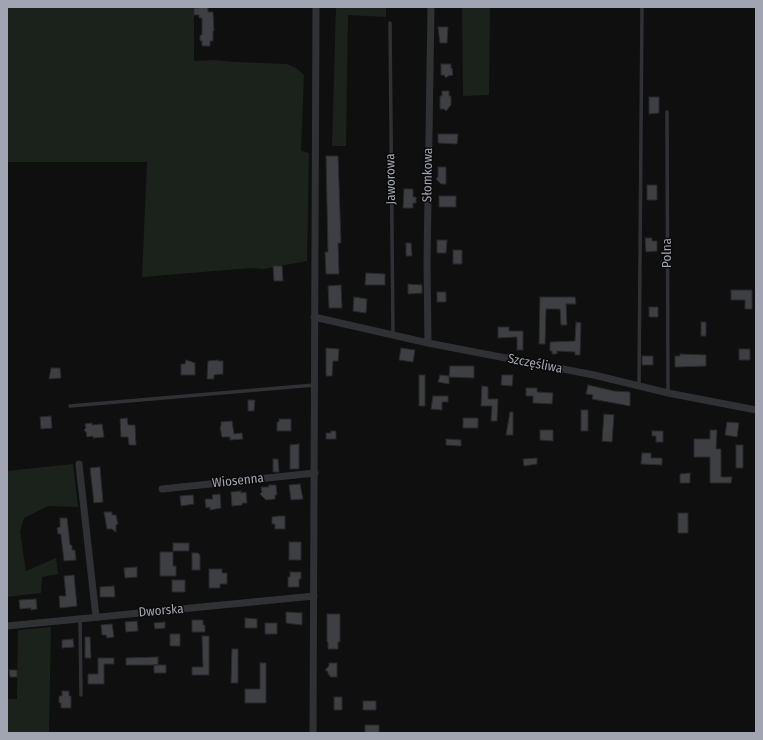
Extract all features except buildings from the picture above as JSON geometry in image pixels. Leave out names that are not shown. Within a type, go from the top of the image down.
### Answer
[{"type":"street","points":[[313,733],[316,7]]},
{"type":"street","name":"Słomkowa","points":[[428,343],[427,247],[431,7]]},
{"type":"street","name":"Szczęśliwa","points":[[314,317],[393,336],[586,373],[668,393],[756,410]]},
{"type":"street","points":[[80,464],[96,617]]},
{"type":"street","name":"Wiosenna","points":[[162,488],[315,473]]},
{"type":"street","name":"Dworska","points":[[7,626],[314,596]]},
{"type":"lane","points":[[639,385],[642,7]]},
{"type":"lane","name":"Jaworowa","points":[[390,23],[393,336]]},
{"type":"lane","name":"Polna","points":[[667,112],[668,393]]},
{"type":"lane","points":[[70,406],[314,385]]},
{"type":"lane","points":[[80,618],[81,695]]},
{"type":"shaded area","points":[[7,7],[194,7],[194,61],[214,60],[287,64],[296,68],[304,75],[301,151],[309,153],[307,261],[264,269],[250,268],[142,277],[147,162],[7,162]]},
{"type":"shaded area","points":[[336,7],[386,7],[386,17],[348,15],[346,146],[332,146]]},
{"type":"shaded area","points":[[462,7],[490,7],[489,95],[463,96]]},
{"type":"shaded area","points":[[73,464],[78,507],[48,506],[24,518],[20,532],[26,571],[56,558],[58,574],[42,577],[41,593],[7,597],[7,471]]},
{"type":"shaded area","points":[[51,627],[49,733],[7,733],[7,699],[17,699],[18,630]]}]
